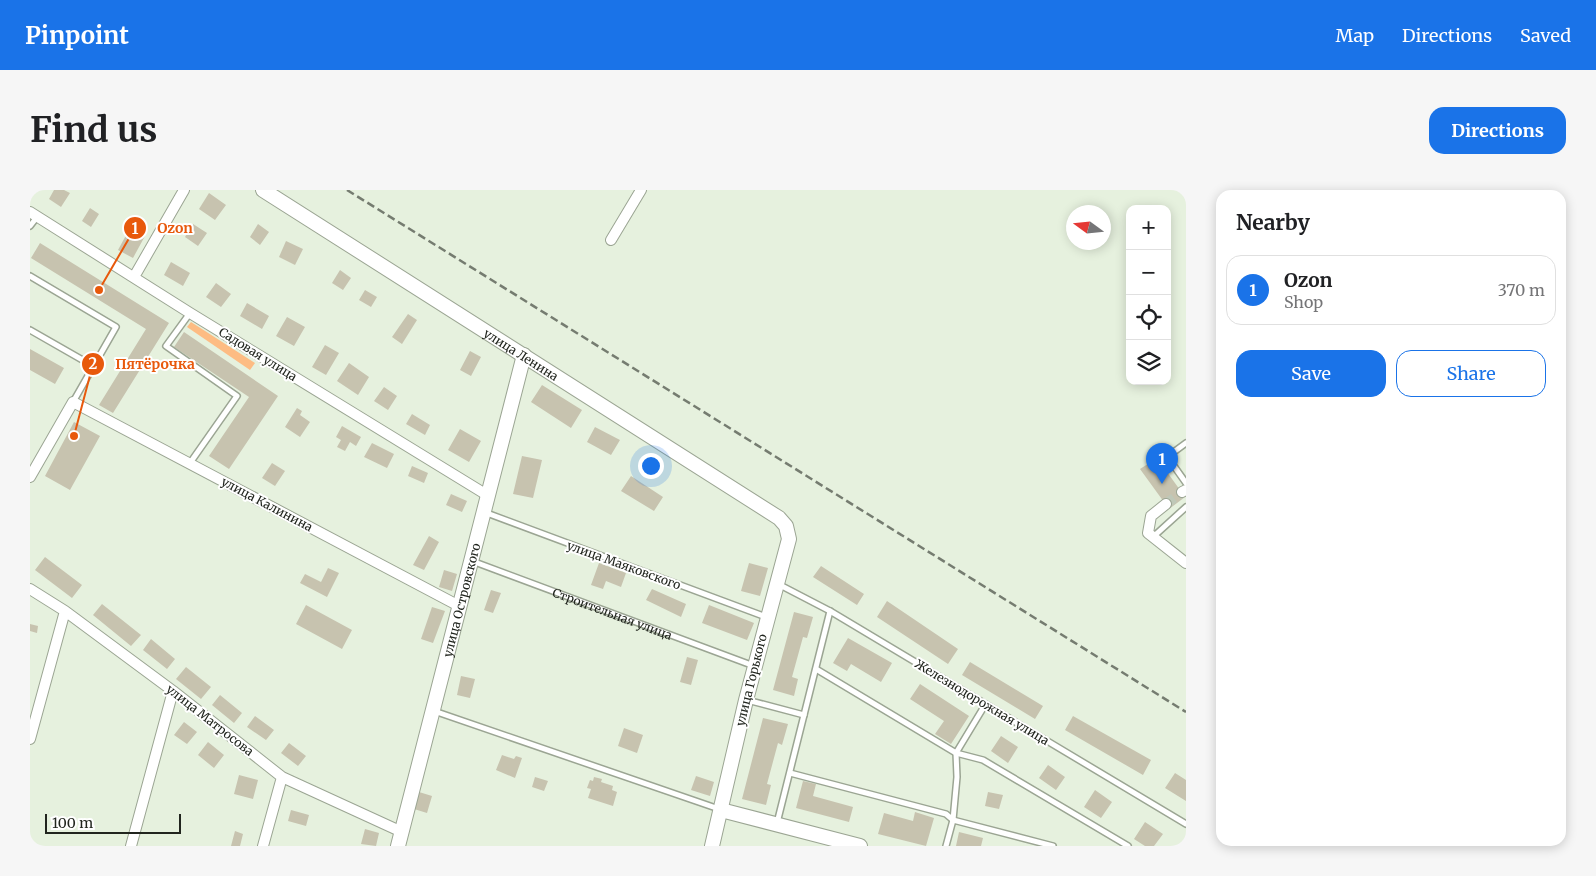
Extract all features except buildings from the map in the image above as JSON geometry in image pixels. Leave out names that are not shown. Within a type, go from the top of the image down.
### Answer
[{"type":"street","points":[[134,278],[184,190]]},
{"type":"street","name":"улица Ленина","points":[[263,190],[779,518]]},
{"type":"street","points":[[611,240],[642,190]]},
{"type":"street","name":"Садовая улица","points":[[34,214],[190,313],[487,495]]},
{"type":"street","name":"улица Островского","points":[[398,846],[461,607],[487,495],[524,355]]},
{"type":"street","points":[[30,477],[73,402]]},
{"type":"street","name":"улица Калинина","points":[[73,402],[461,607]]},
{"type":"street","points":[[1166,504],[1151,516],[1148,533],[1186,562]]},
{"type":"street","name":"улица Горького","points":[[712,846],[746,700],[789,539],[786,526],[779,518]]},
{"type":"street","name":"улица Матросова","points":[[30,589],[65,611],[173,691],[282,777],[402,832]]},
{"type":"street","points":[[30,739],[65,611]]},
{"type":"street","points":[[132,846],[173,691]]},
{"type":"street","points":[[263,846],[282,777]]},
{"type":"street","points":[[721,810],[860,846]]},
{"type":"lane","points":[[30,226],[34,214]]},
{"type":"lane","points":[[30,276],[116,327],[73,402]]},
{"type":"lane","points":[[190,313],[166,346],[237,396],[190,463]]},
{"type":"lane","points":[[30,330],[94,366]]},
{"type":"lane","points":[[1185,488],[1169,459],[1171,454],[1186,443]]},
{"type":"lane","points":[[1153,538],[1186,507]]},
{"type":"lane","name":"улица Маяковского","points":[[483,511],[767,617]]},
{"type":"lane","name":"Строительная улица","points":[[471,561],[755,666]]},
{"type":"lane","name":"Железнодорожная улица","points":[[776,583],[830,611],[1186,824]]},
{"type":"lane","points":[[777,824],[830,611]]},
{"type":"lane","points":[[816,668],[956,753],[983,760],[1128,846]]},
{"type":"lane","points":[[746,700],[804,715]]},
{"type":"lane","points":[[946,846],[953,820],[957,777],[956,753],[985,704]]},
{"type":"lane","points":[[434,710],[721,810]]},
{"type":"lane","points":[[790,773],[946,814],[953,820],[1053,846]]},
{"type":"shaded area","points":[[191,322],[255,363],[250,370],[187,327]]},
{"type":"tunnel","points":[[1166,504],[1182,492]]},
{"type":"railway","points":[[347,190],[1186,712]]},
{"type":"place","name":"Ozon","points":[[99,290]]},
{"type":"place","name":"Пятёрочка","points":[[74,436]]},
{"type":"place","name":"Ozon","points":[[1162,484]]}]
